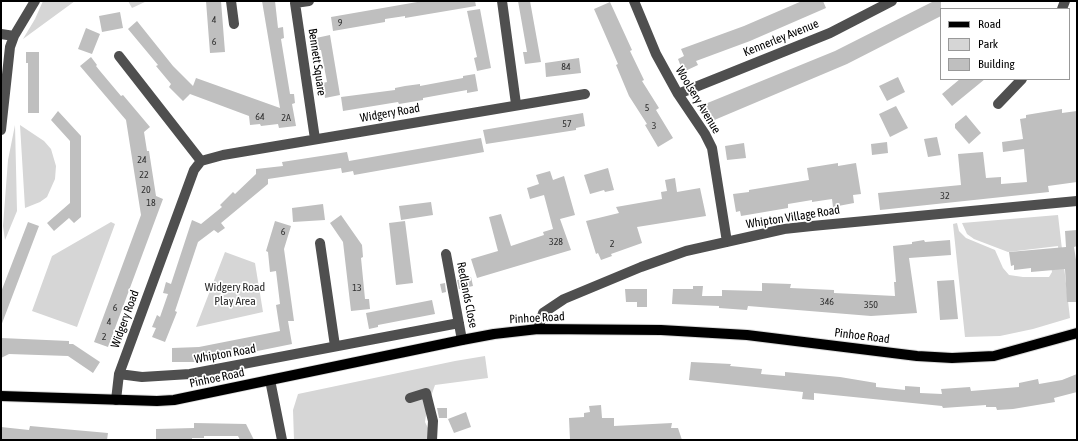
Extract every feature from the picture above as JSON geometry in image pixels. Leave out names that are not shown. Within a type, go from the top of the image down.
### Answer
[{"type":"main road","name":"Pinhoe Road","points":[[1,396],[157,401],[174,400],[462,340],[494,334],[538,329],[661,330],[747,335],[917,356],[952,358],[994,356],[1077,333]]},
{"type":"street","points":[[1,130],[10,47],[14,36],[35,1]]},
{"type":"street","points":[[231,1],[234,24]]},
{"type":"street","name":"Bennett Square","points":[[309,1],[295,2],[315,139]]},
{"type":"street","points":[[502,1],[516,104]]},
{"type":"street","name":"Woolsery Avenue","points":[[634,1],[656,54],[678,94],[705,134],[712,148],[727,242]]},
{"type":"street","name":"Kennerley Avenue","points":[[678,94],[830,33],[892,1]]},
{"type":"street","points":[[1,34],[14,36]]},
{"type":"street","points":[[119,56],[201,161]]},
{"type":"street","points":[[998,104],[1021,80]]},
{"type":"street","name":"Widgery Road","points":[[116,400],[119,374],[194,170],[201,161],[216,156],[516,104],[585,94]]},
{"type":"street","name":"Whipton Village Road","points":[[538,329],[543,313],[564,299],[660,259],[727,242],[784,229],[1077,200]]},
{"type":"street","points":[[320,243],[335,346]]},
{"type":"street","name":"Redlands Close","points":[[446,254],[462,340]]},
{"type":"street","name":"Whipton Road","points":[[119,374],[142,376],[174,375],[261,361],[459,323]]},
{"type":"street","points":[[270,380],[282,440]]},
{"type":"street","points":[[410,398],[426,393],[433,422],[432,440]]},
{"type":"green space","points":[[43,1],[75,1],[23,39],[35,19]]},
{"type":"green space","points":[[128,1],[147,1],[132,8]]},
{"type":"green space","points":[[15,125],[17,211],[5,240],[3,226],[8,160]]},
{"type":"green space","points":[[20,125],[44,141],[51,149],[56,166],[55,179],[47,197],[40,202],[25,208]]},
{"type":"green space","points":[[1058,215],[1070,318],[1033,329],[1000,336],[965,337],[953,224],[957,223],[959,231],[966,238],[995,250],[1003,268],[1009,275],[1023,277],[1049,277],[1052,272],[1051,265],[1059,259],[1058,246],[1008,252],[974,239],[967,234],[962,223]]},
{"type":"green space","points":[[111,222],[115,224],[77,327],[32,311],[52,256]]},
{"type":"green space","name":"Widgery Road Play Area","points":[[225,252],[255,263],[263,312],[196,327]]},
{"type":"green space","points":[[485,356],[488,378],[435,385],[427,408],[425,422],[428,428],[428,440],[294,440],[293,410],[298,394]]},
{"type":"building","points":[[206,1],[221,1],[225,52],[210,53]]},
{"type":"building","points":[[262,1],[275,1],[278,28],[283,27],[284,38],[281,39],[290,94],[294,94],[295,103],[292,104],[296,126],[279,128],[278,124],[261,126],[260,124],[250,125],[249,116],[190,94],[183,101],[169,87],[171,84],[156,66],[158,65],[128,29],[137,21],[173,66],[193,86],[196,78],[280,108]]},
{"type":"building","points":[[423,1],[475,1],[476,6],[405,18],[405,16],[385,19],[385,22],[333,31],[331,17]]},
{"type":"building","points":[[518,1],[530,1],[541,62],[525,64],[523,52],[527,52]]},
{"type":"building","points":[[802,1],[823,1],[826,8],[750,41],[696,61],[698,65],[683,72],[678,59],[684,56],[681,49],[744,26]]},
{"type":"building","points":[[934,1],[941,1],[940,17],[847,64],[712,121],[705,104],[835,51]]},
{"type":"building","points":[[610,2],[632,50],[630,51],[644,80],[642,81],[659,108],[656,110],[673,138],[658,147],[645,125],[647,124],[629,96],[616,65],[618,64],[594,9]]},
{"type":"building","points":[[480,9],[491,68],[477,71],[474,58],[477,57],[467,11]]},
{"type":"building","points":[[120,12],[123,28],[102,32],[99,16]]},
{"type":"building","points":[[86,28],[100,34],[92,54],[78,49]]},
{"type":"building","points":[[330,35],[340,95],[325,98],[323,83],[327,82],[321,50],[318,50],[316,38]]},
{"type":"building","points":[[26,52],[39,52],[39,113],[28,113],[28,63],[26,63]]},
{"type":"building","points":[[91,57],[97,65],[96,66],[121,96],[123,95],[150,127],[144,132],[147,151],[149,151],[156,196],[163,199],[108,347],[94,342],[141,215],[126,120],[80,66]]},
{"type":"building","points":[[579,58],[581,73],[546,77],[545,63]]},
{"type":"building","points":[[475,74],[478,91],[467,93],[467,90],[423,98],[423,100],[399,104],[398,102],[343,111],[341,97],[395,90],[395,88],[405,86],[420,84],[420,86],[463,78],[463,76]]},
{"type":"building","points":[[898,77],[905,92],[887,101],[879,86]]},
{"type":"building","points":[[959,80],[984,80],[952,106],[942,94]]},
{"type":"building","points":[[896,106],[908,128],[890,137],[879,114]]},
{"type":"building","points":[[1062,109],[1062,113],[1077,111],[1077,182],[1048,186],[1049,192],[880,210],[878,193],[961,185],[958,154],[983,152],[986,178],[1001,177],[1001,184],[1027,182],[1024,149],[1003,152],[1002,142],[1023,139],[1020,119],[1026,118],[1026,115]]},
{"type":"building","points":[[58,111],[81,136],[81,217],[74,223],[69,218],[54,231],[47,223],[70,203],[70,141],[51,120]]},
{"type":"building","points":[[583,113],[585,126],[576,128],[576,130],[486,144],[483,130]]},
{"type":"building","points":[[966,115],[981,133],[969,144],[955,128],[955,124]]},
{"type":"building","points":[[937,137],[941,155],[928,157],[924,139]]},
{"type":"building","points":[[481,138],[484,152],[354,175],[353,171],[342,173],[341,168],[268,179],[268,184],[221,223],[225,228],[218,233],[214,230],[198,242],[175,311],[177,312],[165,342],[152,337],[156,328],[152,327],[157,315],[160,317],[168,294],[163,293],[166,282],[171,284],[192,220],[201,224],[222,207],[220,205],[233,192],[235,194],[256,174],[256,169],[283,166],[282,162],[347,152],[349,161]]},
{"type":"building","points":[[887,142],[888,153],[872,155],[871,144]]},
{"type":"building","points":[[744,143],[746,158],[727,160],[725,146]]},
{"type":"building","points":[[838,163],[838,166],[856,163],[861,194],[853,195],[854,203],[833,207],[832,199],[812,202],[812,200],[788,204],[788,208],[741,216],[740,211],[736,212],[733,194],[809,180],[807,168]]},
{"type":"building","points":[[608,168],[614,190],[605,192],[604,190],[590,194],[584,175]]},
{"type":"building","points":[[550,171],[553,180],[564,176],[575,215],[560,219],[571,250],[477,278],[471,259],[498,251],[489,217],[501,214],[511,246],[544,235],[543,232],[553,229],[544,195],[530,199],[527,188],[539,184],[536,175]]},
{"type":"building","points":[[675,178],[677,192],[700,188],[706,216],[637,227],[642,243],[611,254],[612,256],[601,260],[598,253],[596,254],[586,221],[619,213],[616,207],[662,199],[661,192],[667,191],[665,180]]},
{"type":"building","points":[[431,202],[433,215],[401,220],[399,206]]},
{"type":"building","points":[[323,204],[325,220],[293,222],[292,208]]},
{"type":"building","points":[[341,215],[362,245],[363,257],[361,258],[365,299],[369,299],[370,309],[351,311],[343,242],[330,223]]},
{"type":"building","points":[[275,221],[291,226],[284,249],[294,321],[288,321],[292,344],[203,362],[172,362],[172,348],[199,347],[280,331],[276,305],[280,304],[276,271],[270,272],[268,252],[266,251]]},
{"type":"building","points":[[405,221],[413,283],[396,285],[389,223]]},
{"type":"building","points":[[28,222],[39,226],[1,326],[1,292]]},
{"type":"building","points":[[1077,230],[1077,246],[1074,247],[1077,266],[1077,302],[1067,302],[1065,269],[1031,272],[1031,268],[1014,270],[1014,265],[1011,266],[1009,252],[1066,247],[1065,231]]},
{"type":"building","points":[[924,240],[925,242],[950,240],[951,255],[909,258],[917,313],[871,316],[748,306],[747,310],[719,308],[719,306],[672,304],[673,289],[693,289],[693,286],[703,286],[702,296],[722,296],[722,290],[762,291],[762,283],[791,284],[790,288],[834,290],[834,293],[895,296],[894,282],[896,282],[893,246],[912,244],[912,242]]},
{"type":"building","points":[[471,277],[473,286],[459,289],[457,280]]},
{"type":"building","points":[[954,280],[958,319],[940,320],[937,281]]},
{"type":"building","points":[[445,283],[446,292],[442,293],[440,284]]},
{"type":"building","points":[[625,289],[647,289],[647,307],[637,307],[637,302],[626,302]]},
{"type":"building","points":[[432,300],[435,314],[378,325],[378,327],[369,329],[366,313]]},
{"type":"building","points":[[1,338],[69,341],[69,344],[73,344],[100,362],[93,373],[68,356],[9,354],[1,358]]},
{"type":"building","points":[[691,362],[731,364],[730,366],[762,369],[761,374],[785,376],[785,372],[840,377],[876,383],[876,387],[905,390],[905,386],[920,387],[920,393],[942,394],[941,389],[970,387],[971,391],[1019,387],[1019,383],[1038,379],[1039,384],[1062,380],[1077,374],[1077,392],[1054,398],[1055,402],[997,410],[996,407],[986,407],[986,405],[943,408],[942,406],[814,393],[814,400],[802,399],[803,392],[689,380]]},
{"type":"building","points":[[601,405],[602,418],[614,418],[614,426],[672,423],[671,428],[678,428],[682,440],[570,440],[569,418],[584,417],[584,413],[590,412],[589,406]]},
{"type":"building","points":[[437,408],[447,408],[447,418],[439,418]]},
{"type":"building","points":[[466,412],[471,427],[454,433],[448,419]]},
{"type":"building","points":[[194,423],[246,424],[254,440],[240,440],[238,436],[204,436],[204,438],[192,438],[192,440],[156,440],[156,429],[194,428]]},
{"type":"building","points":[[30,426],[108,433],[107,440],[1,440],[1,427],[29,430]]}]
